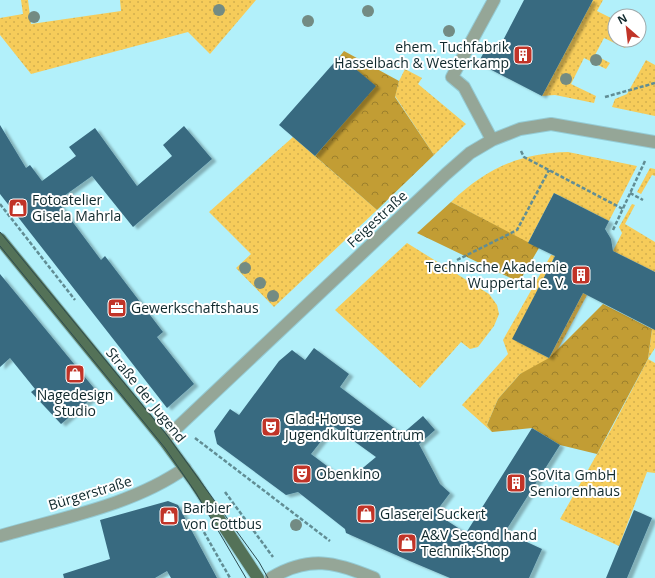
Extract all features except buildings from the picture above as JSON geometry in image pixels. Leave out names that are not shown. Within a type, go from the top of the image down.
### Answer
[{"type":"main road","name":"Straße der Jugend","points":[[0,239],[164,440],[185,468],[258,578]]},
{"type":"street","points":[[492,140],[464,87],[452,77],[494,0]]},
{"type":"street","name":"Feigestraße","points":[[164,440],[470,153],[492,140],[520,129],[551,124],[655,142]]},
{"type":"street","name":"Bürgerstraße","points":[[0,536],[96,508],[147,491],[171,478],[185,468]]},
{"type":"street","points":[[272,578],[283,571],[310,562],[327,562],[374,578]]},
{"type":"path","points":[[605,98],[655,83]]},
{"type":"path","points":[[521,151],[524,157],[623,209]]},
{"type":"path","points":[[613,230],[644,161]]},
{"type":"path","points":[[457,260],[517,230],[549,170]]},
{"type":"path","points":[[630,194],[644,200]]},
{"type":"path","points":[[195,438],[330,540]]},
{"type":"path","points":[[223,489],[283,571]]},
{"type":"path","points":[[197,520],[230,578]]},
{"type":"shaded area","points":[[21,0],[28,0],[31,24],[121,11],[120,0],[256,0],[210,54],[188,32],[31,74],[0,35],[0,18],[23,14]]},
{"type":"shaded area","points":[[593,0],[603,0],[597,11],[607,16],[607,39],[604,38],[595,55],[610,63],[606,69],[584,58],[571,84],[596,96],[594,103],[555,95],[542,96]]},
{"type":"shaded area","points":[[646,60],[655,65],[655,116],[612,107],[615,99],[627,94]]},
{"type":"shaded area","points":[[405,69],[422,78],[418,84],[466,124],[434,155],[395,96],[399,81]]},
{"type":"shaded area","points":[[293,137],[377,210],[274,307],[236,268],[251,254],[209,212]]},
{"type":"shaded area","points":[[568,152],[637,166],[609,221],[554,193],[528,243],[451,202],[477,180],[504,165],[534,156]]},
{"type":"shaded area","points":[[650,168],[655,169],[655,176],[652,175],[641,194],[637,192]]},
{"type":"shaded area","points":[[632,204],[635,205],[625,224],[655,242],[655,272],[613,251],[622,233],[619,227]]},
{"type":"shaded area","points":[[407,243],[489,294],[497,305],[499,314],[494,326],[478,347],[470,349],[461,342],[420,388],[335,310]]},
{"type":"shaded area","points":[[551,255],[555,256],[513,339],[549,358],[583,293],[587,295],[551,362],[520,374],[498,399],[487,425],[492,432],[462,405],[508,354],[503,340]]},
{"type":"shaded area","points":[[655,324],[655,348],[648,359],[652,329]]},
{"type":"shaded area","points":[[648,359],[655,363],[655,473],[647,472],[619,546],[560,519],[613,426]]},
{"type":"green space","points":[[344,51],[399,81],[395,97],[434,155],[377,210],[315,156],[375,86],[340,56]]},
{"type":"green space","points":[[451,202],[539,248],[519,282],[417,233]]},
{"type":"green space","points":[[603,304],[652,329],[648,359],[597,454],[560,445],[532,428],[492,432],[487,425],[498,399],[520,374],[549,358]]},
{"type":"tram line","points":[[0,232],[166,434],[259,562],[268,578]]},
{"type":"tram line","points":[[0,246],[165,448],[196,493],[246,578]]},
{"type":"place","name":"ehem. Tuchfabrik Hasselbach & Westerkamp","points":[[523,55]]},
{"type":"place","name":"Fotoatelier Gisela Mahrla","points":[[18,208]]},
{"type":"place","name":"Technische Akademie Wuppertal e. V.","points":[[581,275]]},
{"type":"place","name":"Gewerkschaftshaus","points":[[117,308]]},
{"type":"place","name":"Nagedesign Studio","points":[[75,374]]},
{"type":"place","name":"Glad-House Jugendkulturzentrum","points":[[271,427]]},
{"type":"place","name":"Obenkino","points":[[302,474]]},
{"type":"place","name":"SoVita GmbH Seniorenhaus","points":[[516,483]]},
{"type":"place","name":"Glaserei Suckert","points":[[366,514]]},
{"type":"place","name":"Barbier von Cottbus","points":[[169,516]]},
{"type":"place","name":"A&V Second hand Technik-Shop","points":[[407,543]]}]
